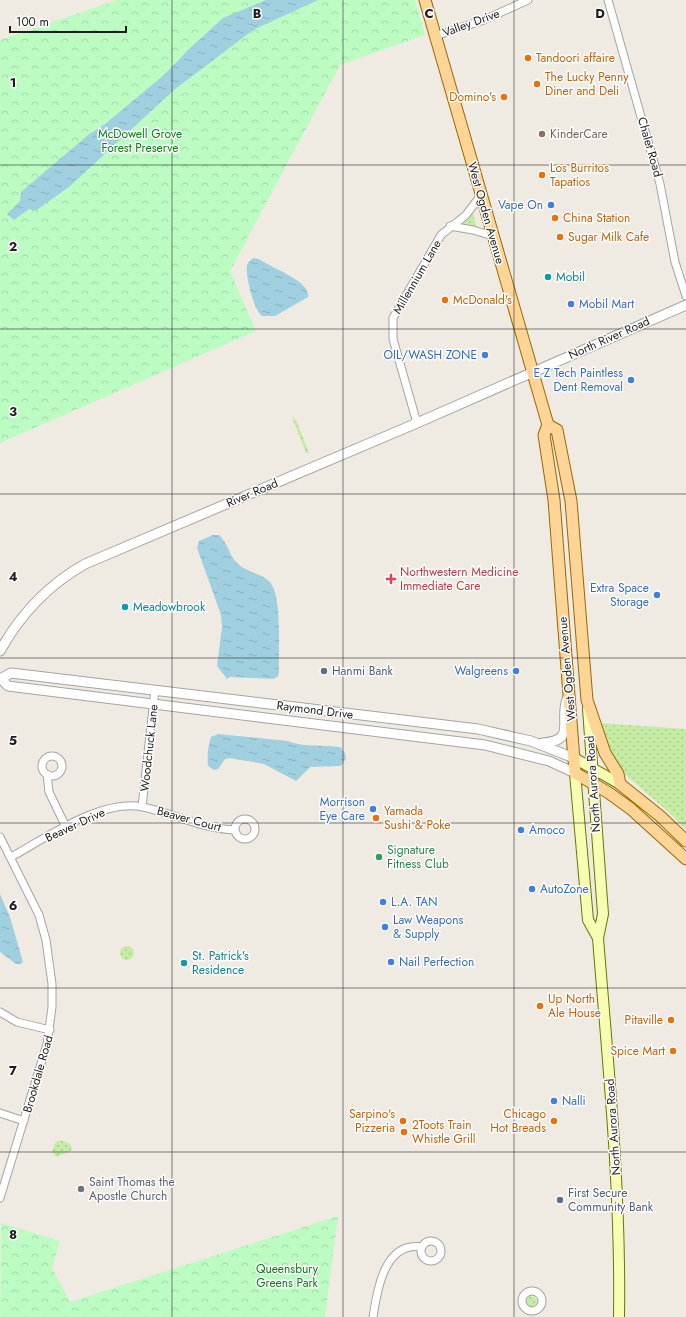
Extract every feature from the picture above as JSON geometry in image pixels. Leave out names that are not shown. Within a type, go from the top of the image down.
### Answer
[{"type":"main road","name":"West Ogden Avenue","points":[[425,0],[548,425],[544,435],[552,487],[575,773]]},
{"type":"main road","name":"West Ogden Avenue","points":[[548,425],[557,430],[568,478],[582,629]]},
{"type":"main road","name":"North Aurora Road","points":[[582,629],[603,914],[598,938],[616,1164],[619,1244],[619,1317]]},
{"type":"main road","name":"West Ogden Avenue","points":[[587,700],[605,753],[618,774],[620,784]]},
{"type":"main road","name":"Raymond Drive","points":[[574,758],[620,784]]},
{"type":"main road","name":"North Aurora Road","points":[[575,773],[588,920],[598,938]]},
{"type":"main road","points":[[575,773],[631,809],[686,859]]},
{"type":"main road","points":[[620,784],[660,816],[686,840]]},
{"type":"street","name":"Valley Drive","points":[[435,36],[484,20],[528,0]]},
{"type":"street","name":"Chalet Road","points":[[608,0],[660,184],[673,252],[686,296]]},
{"type":"street","name":"Millennium Lane","points":[[417,423],[393,339],[393,318],[441,235],[450,226],[466,215],[481,195]]},
{"type":"street","points":[[450,226],[473,230],[493,236]]},
{"type":"street","name":"North River Road","points":[[532,372],[686,305]]},
{"type":"street","name":"River Road","points":[[0,651],[17,623],[35,601],[61,579],[86,564],[417,423],[532,372]]},
{"type":"street","name":"Raymond Drive","points":[[574,758],[540,744],[485,730],[11,673],[0,679],[8,686],[485,744],[549,761],[575,773]]},
{"type":"street","name":"Woodchuck Lane","points":[[142,807],[155,690]]},
{"type":"street","points":[[540,744],[550,743],[562,738],[565,731],[564,706],[569,694]]},
{"type":"street","points":[[47,774],[49,792],[66,828]]},
{"type":"street","name":"Beaver Drive","points":[[11,857],[89,816],[110,808],[124,806],[142,807]]},
{"type":"street","name":"Beaver Court","points":[[142,807],[215,829],[235,830]]},
{"type":"street","name":"Brookdale Road","points":[[0,837],[31,896],[39,915],[46,940],[52,984],[50,1030],[0,1198]]},
{"type":"street","points":[[0,1012],[17,1022],[50,1030]]},
{"type":"street","points":[[0,1113],[24,1121]]},
{"type":"street","points":[[373,1317],[380,1280],[388,1264],[397,1253],[404,1249],[411,1246],[422,1246]]},
{"type":"green space","name":"McDowell Grove Forest Preserve","points":[[117,0],[415,0],[425,35],[340,65],[230,271],[256,331],[0,443],[0,40]]},
{"type":"green space","points":[[473,213],[477,228],[456,224],[464,221]]},
{"type":"green space","points":[[292,417],[296,420],[309,453],[306,453]]},
{"type":"green space","points":[[601,723],[686,729],[686,830],[671,814],[621,771],[614,760],[604,736]]},
{"type":"green space","points":[[124,946],[130,946],[134,950],[134,956],[130,960],[124,960],[120,956],[120,950]]},
{"type":"green space","points":[[60,1140],[70,1144],[72,1148],[71,1151],[56,1157],[52,1152],[55,1143]]},
{"type":"green space","name":"Queensbury Greens Park","points":[[338,1216],[325,1317],[0,1317],[1,1223],[60,1241],[52,1268],[70,1302]]},
{"type":"green space","points":[[529,1296],[533,1296],[537,1302],[533,1308],[529,1308],[525,1304],[525,1300]]},
{"type":"water","points":[[266,0],[318,0],[253,30],[174,90],[69,187],[35,211],[29,209],[14,220],[7,214],[20,201],[21,192],[88,135],[105,124],[164,75],[189,49],[223,18]]},
{"type":"water","points":[[253,258],[259,259],[297,280],[307,291],[308,297],[275,316],[262,316],[253,300],[247,276],[247,265]]},
{"type":"water","points":[[213,535],[219,535],[222,538],[237,563],[265,578],[269,581],[273,588],[278,610],[279,624],[279,672],[278,676],[274,679],[230,677],[227,679],[217,666],[222,627],[221,615],[197,548],[199,541]]},
{"type":"water","points":[[218,734],[288,741],[306,745],[340,747],[345,753],[346,758],[342,765],[339,766],[310,767],[296,781],[264,764],[230,758],[225,759],[218,769],[214,770],[208,766],[208,752],[211,737]]},
{"type":"water","points":[[0,894],[10,917],[23,962],[20,964],[16,964],[0,952]]},
{"type":"place","name":"Tandoori affaire","points":[[528,58]]},
{"type":"place","name":"The Lucky Penny Diner and Deli","points":[[537,84]]},
{"type":"place","name":"Domino's","points":[[504,97]]},
{"type":"place","name":"KinderCare","points":[[542,134]]},
{"type":"place","name":"Los Burritos Tapatios","points":[[542,175]]},
{"type":"place","name":"Vape On","points":[[551,205]]},
{"type":"place","name":"China Station","points":[[555,218]]},
{"type":"place","name":"Sugar Milk Cafe","points":[[560,237]]},
{"type":"place","name":"Mobil","points":[[548,277]]},
{"type":"place","name":"McDonald's","points":[[445,300]]},
{"type":"place","name":"Mobil Mart","points":[[571,304]]},
{"type":"place","name":"OIL/WASH ZONE","points":[[485,355]]},
{"type":"place","name":"E Z Tech Paintless Dent Removal","points":[[631,380]]},
{"type":"place","name":"Northwestern Medicine Immediate Care","points":[[391,579]]},
{"type":"place","name":"Extra Space Storage","points":[[657,595]]},
{"type":"place","name":"Meadowbrook","points":[[125,607]]},
{"type":"place","name":"Hanmi Bank","points":[[324,671]]},
{"type":"place","name":"Walgreens","points":[[516,671]]},
{"type":"place","name":"Morrison Eye Care","points":[[373,809]]},
{"type":"place","name":"Yamada Sushi & Poke","points":[[376,818]]},
{"type":"place","name":"Amoco","points":[[521,830]]},
{"type":"place","name":"Signature Fitness Club","points":[[379,857]]},
{"type":"place","name":"AutoZone","points":[[532,889]]},
{"type":"place","name":"L.A. TAN","points":[[383,902]]},
{"type":"place","name":"Law Weapons & Supply","points":[[385,927]]},
{"type":"place","name":"Nail Perfection","points":[[391,962]]},
{"type":"place","name":"St. Patrick's Residence","points":[[184,963]]},
{"type":"place","name":"Up North Ale House","points":[[540,1006]]},
{"type":"place","name":"Pitaville","points":[[671,1020]]},
{"type":"place","name":"Spice Mart","points":[[673,1051]]},
{"type":"place","name":"Nalli","points":[[554,1101]]},
{"type":"place","name":"Sarpino's Pizzeria","points":[[403,1121]]},
{"type":"place","name":"Chicago Hot Breads","points":[[554,1121]]},
{"type":"place","name":"2Toots Train Whistle Grill","points":[[404,1132]]},
{"type":"place","name":"Saint Thomas the Apostle Church","points":[[81,1189]]},
{"type":"place","name":"First Secure Community Bank","points":[[560,1200]]}]
